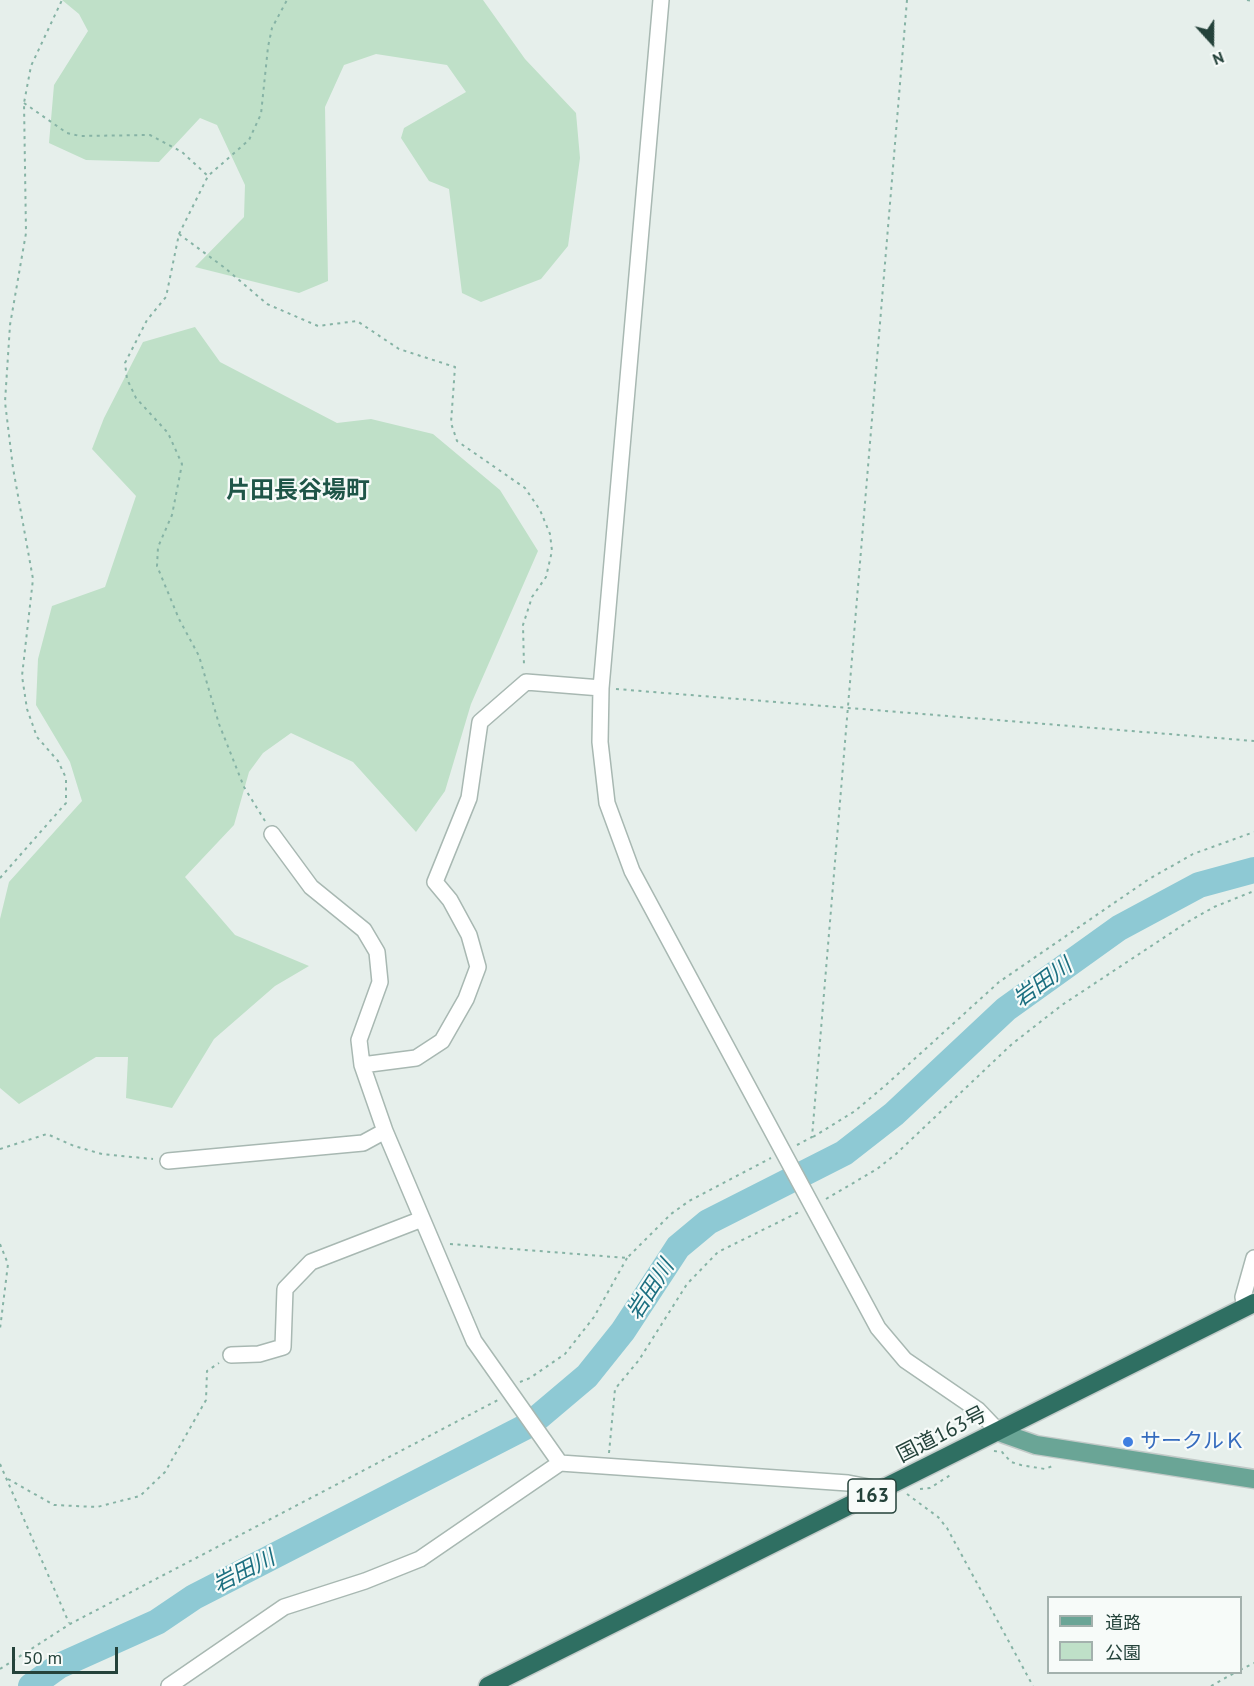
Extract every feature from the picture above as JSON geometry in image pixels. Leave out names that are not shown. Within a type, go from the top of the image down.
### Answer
[{"type":"highway","name":"国道163号","points":[[488,1686],[893,1490],[999,1432],[1250,1305]]},
{"type":"main road","points":[[999,1432],[1036,1445],[1254,1479]]},
{"type":"street","points":[[661,0],[601,688],[600,742],[607,803],[632,871],[878,1328],[892,1348],[978,1410],[999,1432]]},
{"type":"street","points":[[362,1065],[416,1058],[442,1041],[466,999],[478,967],[469,935],[450,900],[435,882],[469,798],[480,722],[526,682],[601,688]]},
{"type":"street","points":[[272,834],[311,887],[364,930],[377,952],[380,982],[359,1040],[362,1065],[385,1131],[474,1341],[506,1391],[560,1463]]},
{"type":"street","points":[[168,1161],[363,1143],[385,1131]]},
{"type":"street","points":[[231,1355],[259,1354],[283,1347],[285,1289],[311,1262],[422,1219]]},
{"type":"street","points":[[1250,1305],[1243,1297],[1254,1258]]},
{"type":"street","points":[[169,1686],[284,1607],[365,1581],[420,1559],[560,1463],[848,1483],[893,1490]]},
{"type":"path","points":[[0,878],[66,803],[66,778],[58,761],[38,737],[27,709],[22,676],[33,579],[13,468],[5,402],[10,325],[27,233],[24,103],[31,66],[62,0]]},
{"type":"path","points":[[272,834],[243,787],[219,724],[199,656],[179,619],[157,566],[158,547],[172,515],[182,464],[168,433],[136,398],[127,379],[125,363],[147,320],[166,297],[171,284],[179,234],[208,176],[249,140],[261,114],[270,37],[287,0]]},
{"type":"path","points":[[812,1137],[907,0]]},
{"type":"path","points":[[1247,0],[1254,1]]},
{"type":"path","points":[[24,103],[67,133],[80,136],[150,135],[182,152],[208,176]]},
{"type":"path","points":[[179,234],[225,268],[267,304],[318,326],[357,321],[399,349],[454,367],[451,423],[457,441],[525,488],[540,510],[550,534],[552,551],[546,577],[532,597],[523,625],[521,640],[526,682]]},
{"type":"path","points":[[601,688],[1254,741]]},
{"type":"path","points":[[0,1669],[70,1624],[499,1400],[506,1391],[565,1354],[594,1317],[627,1258],[654,1229],[689,1201],[812,1137],[863,1104],[999,982],[1149,879],[1193,854],[1254,832]]},
{"type":"path","points":[[608,1465],[615,1389],[639,1360],[687,1284],[706,1262],[735,1242],[788,1216],[813,1208],[878,1169],[1012,1044],[1062,1005],[1186,923],[1214,907],[1254,891]]},
{"type":"path","points":[[0,1149],[47,1134],[74,1146],[102,1154],[168,1161]]},
{"type":"path","points":[[434,1243],[627,1258]]},
{"type":"path","points":[[0,1244],[8,1264],[0,1329]]},
{"type":"path","points":[[8,1479],[54,1505],[97,1507],[140,1496],[165,1472],[206,1400],[207,1371],[231,1355]]},
{"type":"path","points":[[988,1450],[1002,1452],[1011,1462],[1021,1465],[1045,1469],[1056,1465]]},
{"type":"path","points":[[0,1464],[70,1624]]},
{"type":"path","points":[[893,1490],[930,1488],[954,1471]]},
{"type":"path","points":[[893,1490],[938,1517],[947,1528],[1033,1686]]},
{"type":"path","points":[[1211,1686],[1232,1674]]},
{"type":"green space","points":[[62,0],[483,0],[525,59],[576,113],[580,158],[568,246],[541,279],[481,302],[462,293],[449,189],[429,181],[401,138],[404,128],[466,92],[447,65],[376,54],[344,65],[325,107],[328,281],[299,293],[195,267],[244,217],[245,185],[217,125],[200,118],[159,162],[86,160],[49,143],[54,85],[88,31],[79,14]]},
{"type":"green space","points":[[195,327],[220,362],[337,423],[371,419],[433,434],[500,490],[538,551],[471,704],[445,791],[416,832],[353,762],[291,733],[263,753],[249,772],[234,825],[185,877],[235,935],[309,966],[275,986],[214,1039],[172,1108],[126,1098],[128,1057],[96,1057],[19,1104],[0,1088],[0,919],[9,882],[82,801],[70,762],[36,705],[38,659],[52,606],[105,587],[136,496],[92,449],[104,418],[143,342]]},
{"type":"waterway","name":"岩田川","points":[[31,1686],[59,1666],[157,1622],[194,1597],[529,1425],[587,1376],[623,1331],[678,1247],[708,1222],[844,1153],[894,1114],[1006,1009],[1119,928],[1199,885],[1254,870]]},
{"type":"place","name":"サークルＫ","points":[[1128,1442]]},
{"type":"district","name":"片田長谷場町","points":[[298,491]]}]
